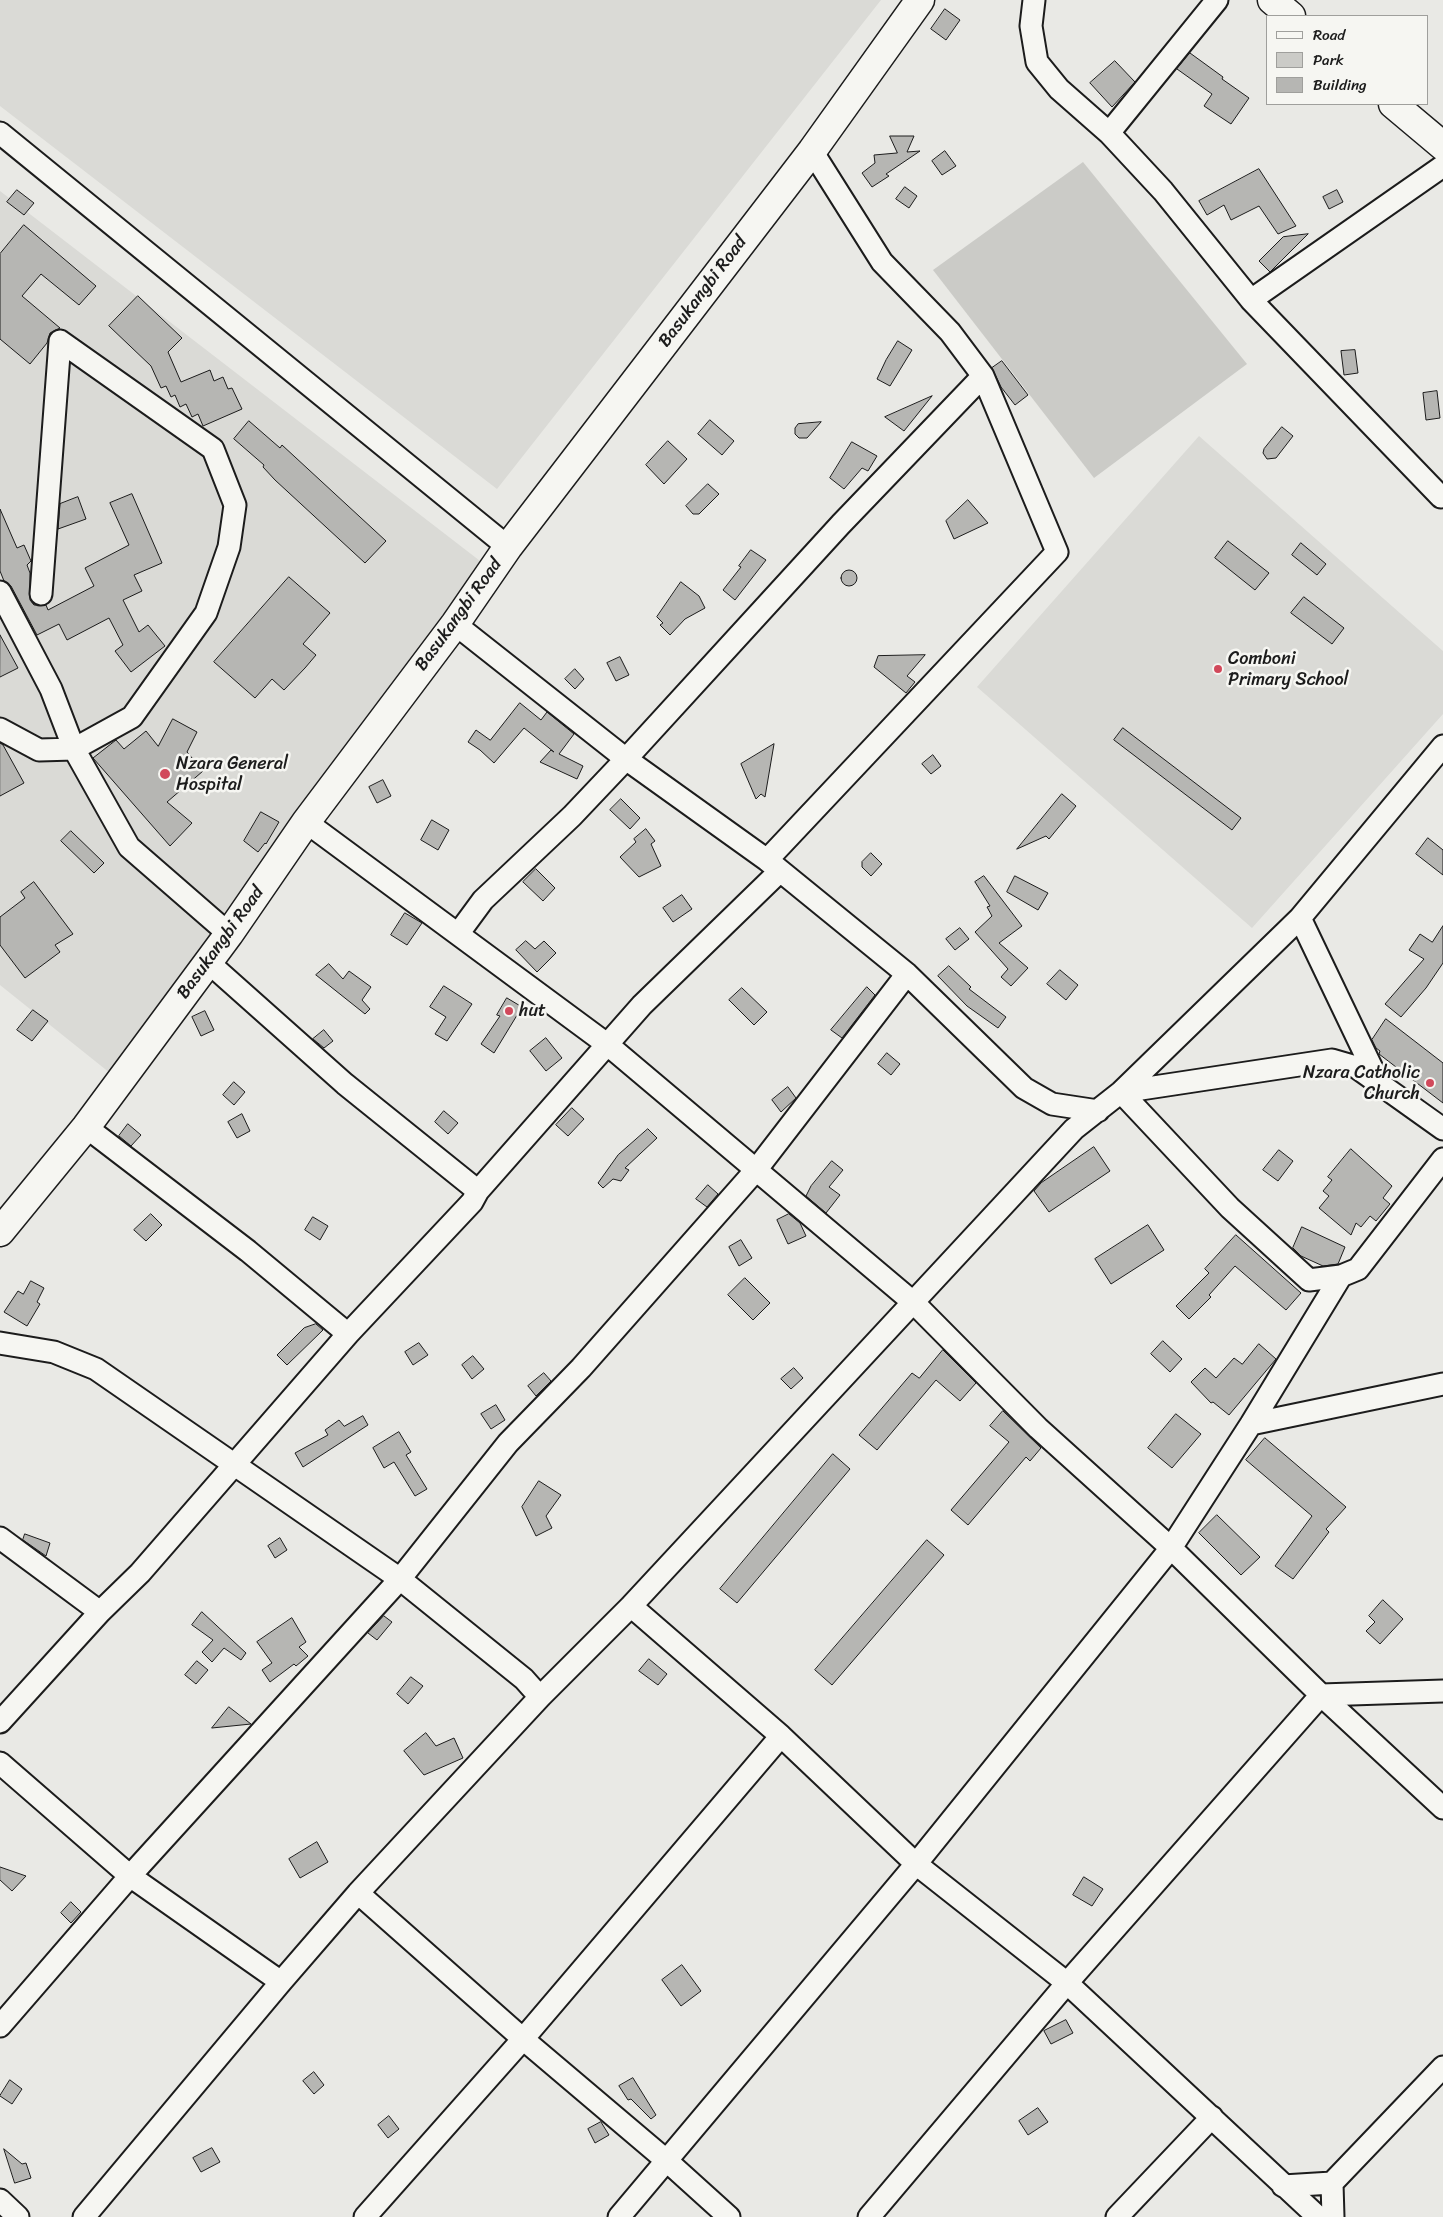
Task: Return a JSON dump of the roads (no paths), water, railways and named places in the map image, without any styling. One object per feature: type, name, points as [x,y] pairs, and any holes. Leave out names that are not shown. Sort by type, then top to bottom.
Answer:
[{"type":"street","name":"Basukangbi Road","points":[[0,1232],[86,1127],[229,934],[306,822],[454,624],[508,547],[812,151],[920,0]]},
{"type":"street","points":[[1034,0],[1031,26],[1037,62],[1059,89],[1109,133],[1163,191],[1251,300],[1441,497],[1443,495]]},
{"type":"street","points":[[1109,133],[1217,0]]},
{"type":"street","points":[[1272,0],[1290,15]]},
{"type":"street","points":[[1394,105],[1443,146]]},
{"type":"street","points":[[0,133],[508,547]]},
{"type":"street","points":[[0,1722],[100,1612],[140,1573],[348,1334],[472,1202],[478,1191],[642,1005],[774,866],[1057,552],[983,376],[950,332],[882,262],[812,151]]},
{"type":"street","points":[[1251,300],[1443,166]]},
{"type":"street","points":[[0,729],[39,750],[74,749],[132,717],[206,613],[229,547],[235,505],[213,449],[60,341],[41,594]]},
{"type":"street","points":[[458,934],[483,900],[572,816],[626,760],[841,524],[983,376]]},
{"type":"street","points":[[0,592],[51,688],[74,749],[129,847],[229,934]]},
{"type":"street","points":[[454,624],[626,760],[774,866],[907,974],[1024,1088],[1052,1104],[1098,1111]]},
{"type":"street","points":[[91,2215],[281,1982],[358,1893],[540,1697],[631,1606],[1074,1129],[1121,1092],[1300,918],[1443,746]]},
{"type":"street","points":[[306,822],[608,1045],[914,1303],[1038,1428],[1171,1548],[1321,1695],[1443,1808]]},
{"type":"street","points":[[1300,918],[1381,1085]]},
{"type":"street","points":[[208,962],[345,1084],[478,1191]]},
{"type":"street","points":[[0,2026],[130,1876],[400,1579],[508,1443],[581,1368],[756,1170],[907,974]]},
{"type":"street","points":[[1121,1092],[1332,1060],[1356,1067],[1443,1129]]},
{"type":"street","points":[[1121,1092],[1230,1208],[1309,1280],[1341,1276],[1358,1269],[1443,1159]]},
{"type":"street","points":[[86,1127],[248,1251],[348,1334]]},
{"type":"street","points":[[619,2217],[916,1864],[1171,1548],[1251,1424],[1341,1276]]},
{"type":"street","points":[[0,1343],[54,1352],[96,1369],[400,1579],[524,1679],[540,1697]]},
{"type":"street","points":[[1251,1424],[1443,1384]]},
{"type":"street","points":[[0,1538],[100,1612]]},
{"type":"street","points":[[631,1606],[781,1736],[916,1864],[1067,1983],[1318,2217]]},
{"type":"street","points":[[869,2217],[1067,1983],[1321,1695],[1443,1691]]},
{"type":"street","points":[[365,2217],[523,2038],[781,1736]]},
{"type":"street","points":[[0,1763],[130,1876],[281,1982]]},
{"type":"street","points":[[358,1893],[729,2217]]},
{"type":"street","points":[[1283,2186],[1332,2183],[1443,2067]]},
{"type":"street","points":[[1117,2217],[1212,2117]]},
{"type":"street","points":[[1332,2183],[1333,2217]]},
{"type":"street","points":[[0,2200],[18,2217]]},
{"type":"place","name":"Comboni Primary School","points":[[1218,669]]},
{"type":"place","name":"Nzara General Hospital","points":[[165,774]]},
{"type":"place","name":"hut","points":[[509,1011]]},
{"type":"place","name":"Nzara Catholic Church","points":[[1430,1083]]}]
